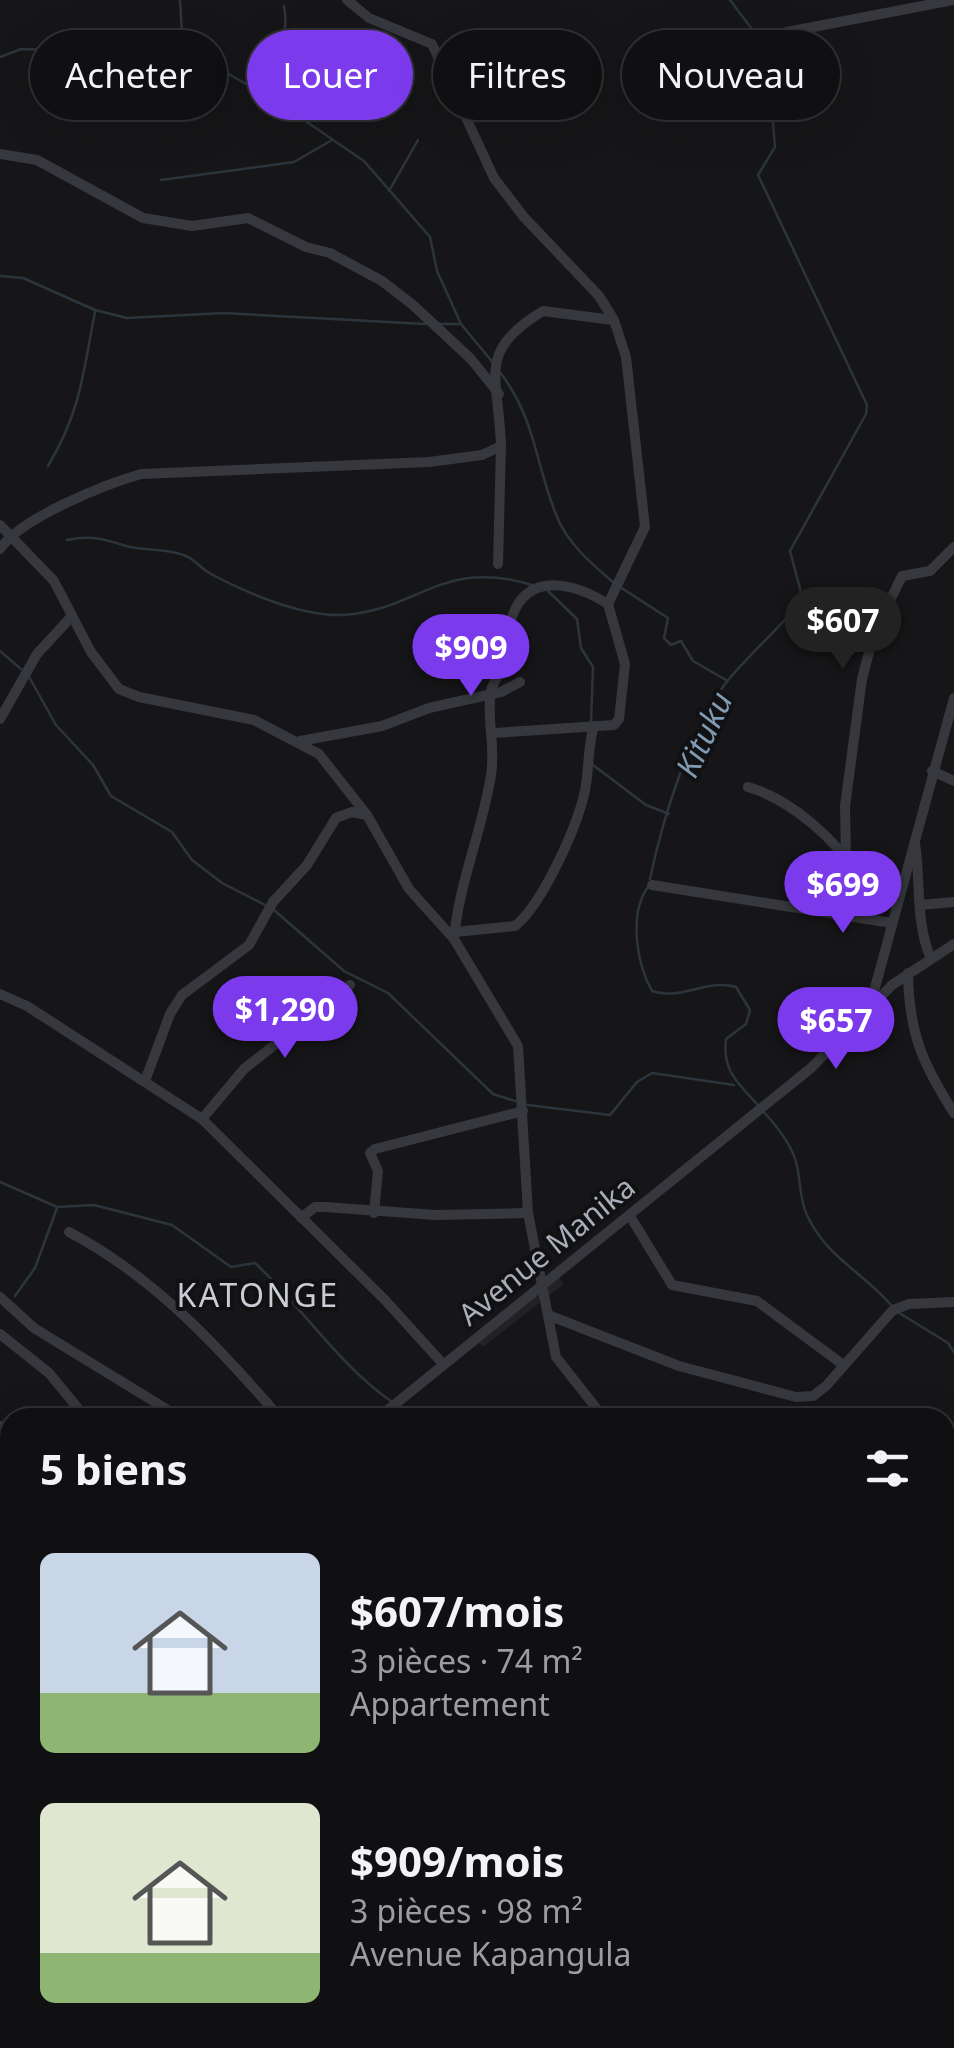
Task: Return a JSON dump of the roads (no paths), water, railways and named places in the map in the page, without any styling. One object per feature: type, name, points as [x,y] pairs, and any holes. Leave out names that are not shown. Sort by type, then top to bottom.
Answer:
[{"type":"street","points":[[347,0],[370,18],[432,44],[494,178],[523,216],[582,275],[614,320],[632,390],[646,527],[608,604],[625,664],[623,703],[614,726],[494,733]]},
{"type":"street","points":[[798,30],[953,0]]},
{"type":"street","points":[[0,154],[37,160],[143,218],[192,226],[223,225],[248,218],[330,253],[382,281],[413,305],[472,359],[499,394]]},
{"type":"street","points":[[498,564],[500,446],[495,360],[502,342],[543,311],[614,320]]},
{"type":"street","points":[[0,549],[10,534],[85,494],[141,474],[429,462],[482,454],[500,446]]},
{"type":"street","points":[[0,525],[54,581],[112,682],[128,694],[240,716],[300,741],[331,766],[367,814],[409,889],[455,936],[515,1038],[528,1214],[556,1357],[596,1408]]},
{"type":"street","points":[[846,856],[846,806],[862,679],[874,633],[902,576],[930,571],[954,548]]},
{"type":"street","points":[[455,936],[457,898],[478,845],[494,733],[491,694],[505,660],[512,614],[535,590],[557,582],[577,586],[608,604]]},
{"type":"street","points":[[0,718],[38,654],[72,616]]},
{"type":"street","points":[[300,741],[382,726],[520,682]]},
{"type":"street","points":[[870,1006],[954,698]]},
{"type":"street","points":[[455,936],[515,926],[543,893],[585,791],[585,762],[593,729]]},
{"type":"street","points":[[932,771],[954,781]]},
{"type":"street","points":[[748,787],[783,804],[846,856],[860,879],[902,885]]},
{"type":"street","points":[[145,1081],[170,1014],[182,996],[250,944],[267,910],[306,865],[336,818],[352,812],[367,814]]},
{"type":"street","points":[[914,836],[919,926],[931,958],[954,952]]},
{"type":"street","points":[[652,886],[892,923]]},
{"type":"street","points":[[920,904],[954,902]]},
{"type":"street","name":"Avenue Manika","points":[[390,1408],[836,1046],[870,1006],[908,972],[954,944]]},
{"type":"street","points":[[908,972],[909,1019],[914,1035],[925,1067],[954,1113]]},
{"type":"street","points":[[202,1119],[244,1069],[350,985]]},
{"type":"street","points":[[0,994],[28,1006],[202,1119],[444,1364]]},
{"type":"street","points":[[374,1213],[378,1171],[370,1153],[374,1148],[523,1111]]},
{"type":"street","points":[[301,1218],[316,1207],[374,1213],[528,1214]]},
{"type":"street","points":[[630,1216],[672,1285],[757,1301],[842,1364]]},
{"type":"street","points":[[69,1232],[134,1270],[197,1328],[271,1408]]},
{"type":"street","points":[[0,1297],[34,1328],[165,1408]]},
{"type":"street","points":[[548,1315],[679,1366],[767,1393],[813,1396],[893,1310],[909,1304],[954,1302]]},
{"type":"street","points":[[0,1334],[49,1373],[78,1408]]},
{"type":"waterway","points":[[180,0],[182,30]]},
{"type":"waterway","name":"Kituku","points":[[650,879],[670,802],[690,747],[715,698],[803,600],[790,551],[866,414],[867,405],[758,175],[775,147],[767,49],[730,0]]},
{"type":"waterway","points":[[284,6],[285,30]]},
{"type":"waterway","points":[[0,57],[21,49],[53,50],[102,41],[140,44],[227,73],[279,103],[364,161],[430,237],[437,271],[461,324],[494,364]]},
{"type":"waterway","points":[[161,180],[294,162],[332,140]]},
{"type":"waterway","points":[[389,191],[418,140]]},
{"type":"waterway","points":[[0,276],[23,278],[95,310],[127,318],[224,313],[425,324]]},
{"type":"waterway","points":[[48,466],[74,409],[95,312]]},
{"type":"waterway","points":[[438,324],[460,324]]},
{"type":"waterway","points":[[499,371],[521,406],[562,527],[581,553],[614,583]]},
{"type":"waterway","points":[[67,540],[97,538],[133,548],[179,553],[257,596],[325,614],[367,612],[452,581],[474,577],[532,585]]},
{"type":"waterway","points":[[620,587],[668,618],[664,638],[671,645],[681,641],[693,661],[726,680]]},
{"type":"waterway","points":[[548,591],[577,619],[581,648],[593,667],[591,722]]},
{"type":"waterway","points":[[0,651],[21,669]]},
{"type":"waterway","points":[[28,675],[56,725],[93,765],[111,796],[172,832],[192,860],[222,883],[267,906]]},
{"type":"waterway","points":[[593,765],[646,805],[669,814]]},
{"type":"waterway","name":"Kituku","points":[[648,887],[638,910],[637,924],[646,980],[652,991],[663,993],[715,985],[736,987],[750,1010],[746,1024],[726,1039],[726,1060],[733,1076],[757,1104]]},
{"type":"waterway","points":[[274,910],[344,971],[388,993],[493,1094],[515,1101]]},
{"type":"waterway","points":[[528,1105],[610,1115],[637,1082],[652,1073],[734,1085]]},
{"type":"waterway","name":"Kituku","points":[[762,1110],[794,1155],[804,1209],[815,1229],[834,1253],[891,1305]]},
{"type":"waterway","points":[[0,1182],[57,1207],[94,1205],[172,1225],[231,1267],[255,1263],[355,1371],[392,1402]]},
{"type":"waterway","points":[[15,1296],[35,1268],[57,1208]]},
{"type":"waterway","name":"Kituku","points":[[896,1311],[948,1343],[954,1352]]},
{"type":"district","name":"KATONGE","points":[[258,1294]]}]
